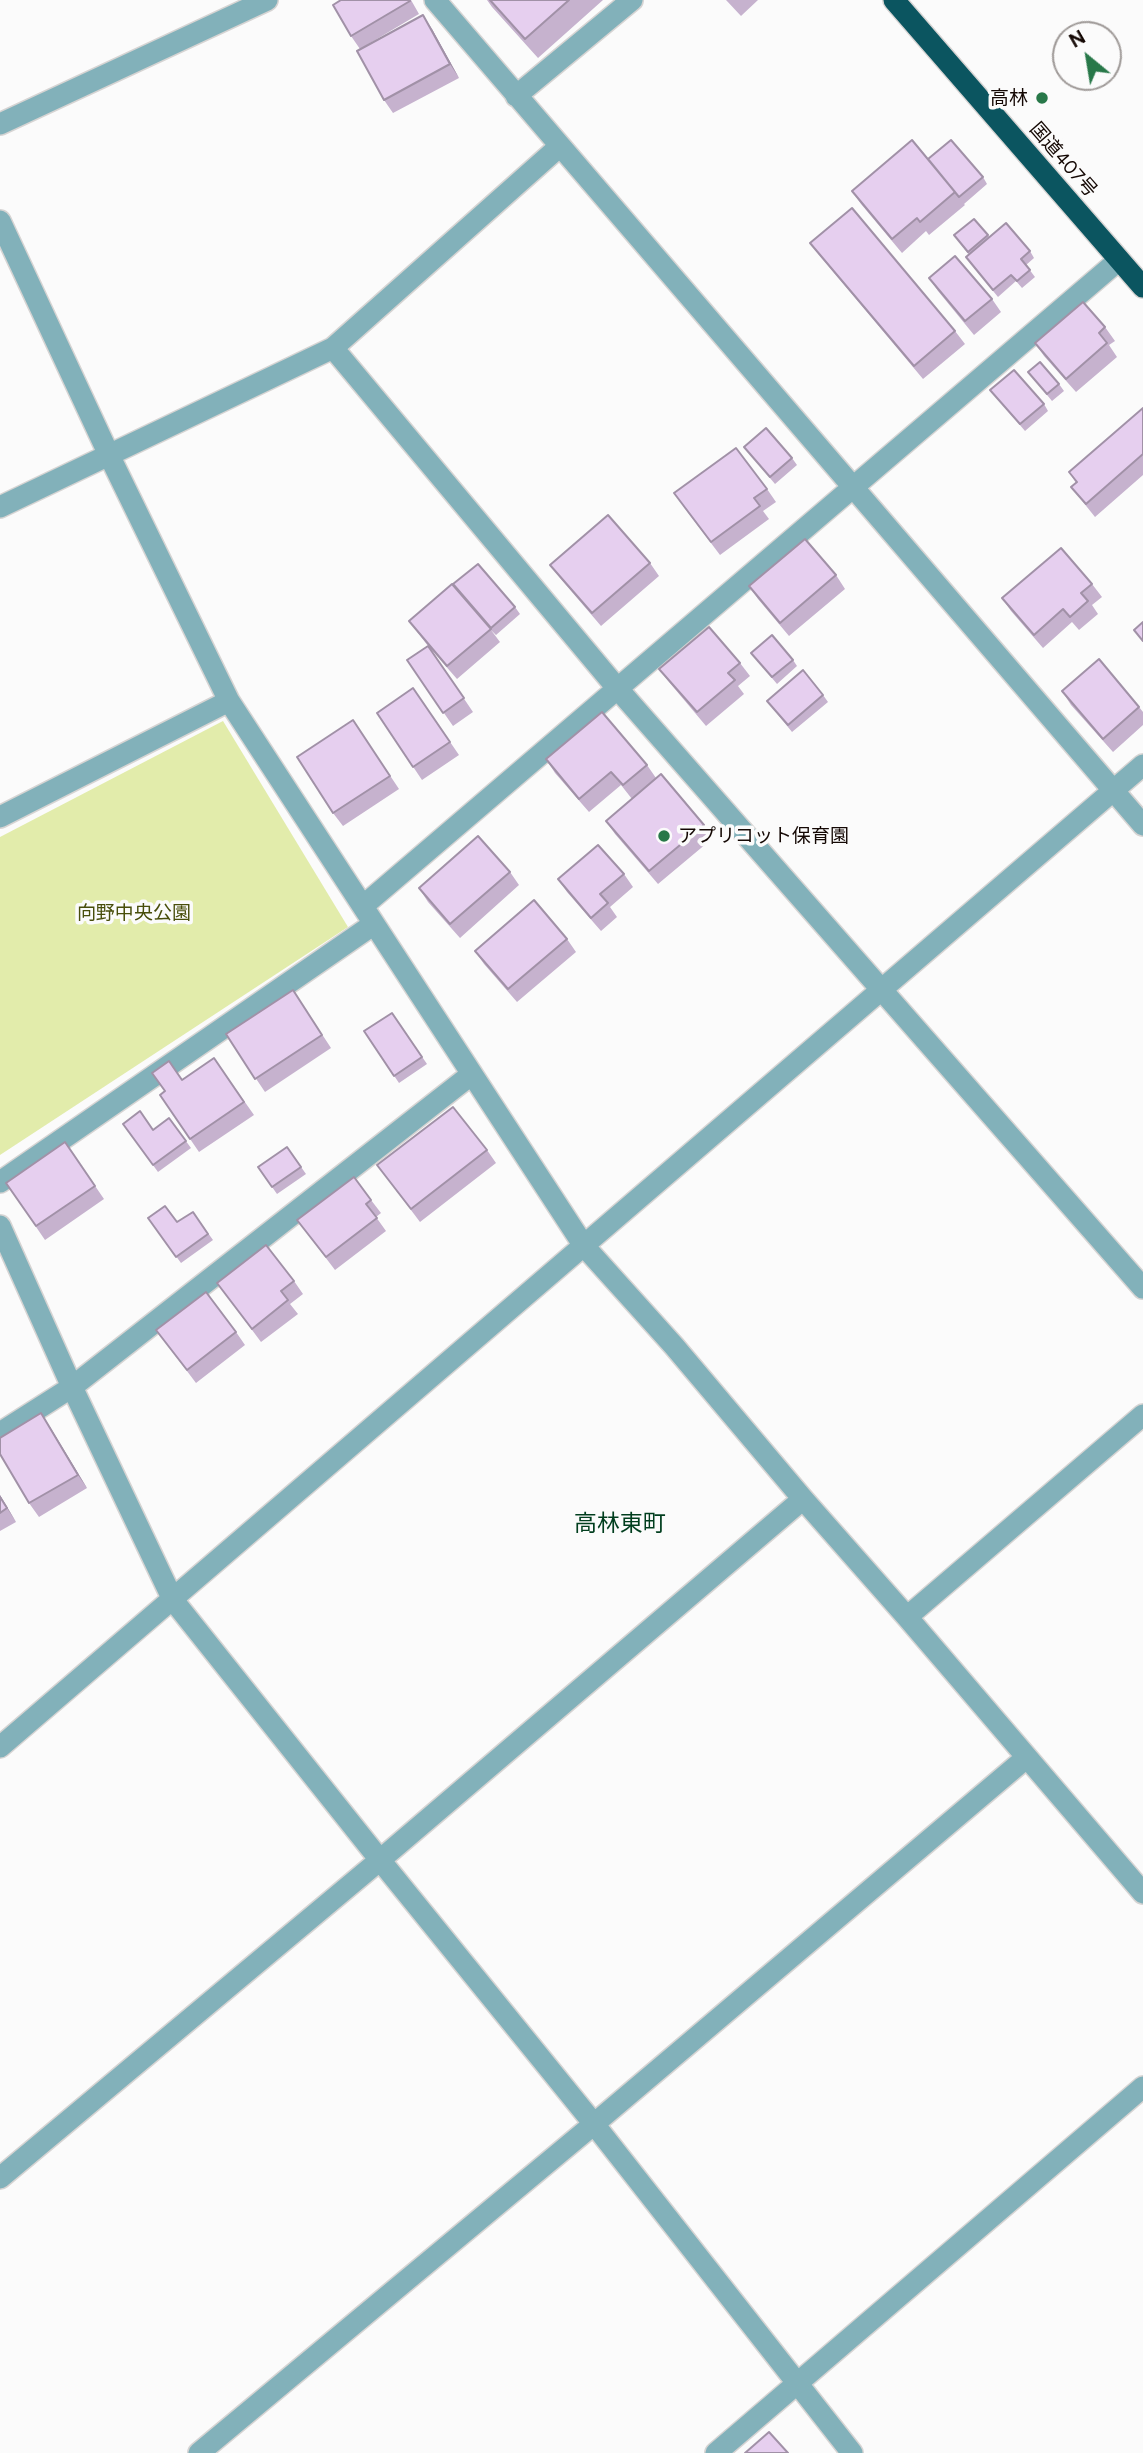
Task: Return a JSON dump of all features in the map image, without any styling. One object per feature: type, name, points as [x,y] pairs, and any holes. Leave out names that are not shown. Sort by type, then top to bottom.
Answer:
[{"type":"highway","name":"国道407号","points":[[894,0],[1143,287]]},
{"type":"street","points":[[0,124],[267,0]]},
{"type":"street","points":[[435,0],[1143,825]]},
{"type":"street","points":[[516,96],[632,0]]},
{"type":"street","points":[[0,507],[333,348],[559,146]]},
{"type":"street","points":[[0,221],[109,455],[229,701],[584,1246],[674,1346],[1143,1893]]},
{"type":"street","points":[[0,1182],[369,915],[617,688],[1119,260]]},
{"type":"street","points":[[333,348],[617,688],[1143,1288]]},
{"type":"street","points":[[0,817],[229,701]]},
{"type":"street","points":[[0,1747],[1143,765]]},
{"type":"street","points":[[0,1433],[72,1387],[472,1074]]},
{"type":"street","points":[[0,1226],[72,1387],[173,1600],[706,2264],[852,2453]]},
{"type":"street","points":[[907,1617],[1143,1415]]},
{"type":"street","points":[[0,2178],[380,1860],[803,1499]]},
{"type":"street","points":[[199,2453],[594,2124],[1026,1758]]},
{"type":"street","points":[[716,2453],[1143,2087]]},
{"type":"green space","name":"向野中央公園","points":[[223,721],[348,927],[0,1155],[0,837]]},
{"type":"building","points":[[341,0],[410,1],[351,36],[333,5]]},
{"type":"building","points":[[490,0],[569,0],[525,39]]},
{"type":"building","points":[[423,15],[450,64],[384,100],[357,51]]},
{"type":"building","points":[[912,140],[955,192],[920,222],[917,218],[892,239],[852,191]]},
{"type":"building","points":[[951,140],[983,177],[959,197],[928,159]]},
{"type":"building","points":[[852,208],[955,331],[914,366],[810,243]]},
{"type":"building","points":[[974,219],[988,235],[968,252],[954,235]]},
{"type":"building","points":[[1006,223],[1030,251],[1021,259],[1030,270],[1017,281],[1011,275],[993,290],[966,257]]},
{"type":"building","points":[[955,256],[992,299],[965,321],[929,278]]},
{"type":"building","points":[[1083,302],[1105,327],[1099,333],[1107,343],[1066,379],[1035,343]]},
{"type":"building","points":[[1040,362],[1059,384],[1047,394],[1028,372]]},
{"type":"building","points":[[1014,370],[1044,404],[1020,424],[990,390]]},
{"type":"building","points":[[1143,408],[1143,454],[1086,504],[1071,487],[1077,482],[1069,472]]},
{"type":"building","points":[[766,428],[792,458],[770,477],[744,447]]},
{"type":"building","points":[[736,448],[767,489],[754,498],[760,506],[711,542],[674,493]]},
{"type":"building","points":[[608,515],[650,563],[592,613],[550,565]]},
{"type":"building","points":[[805,539],[836,575],[780,623],[749,586]]},
{"type":"building","points":[[1061,548],[1092,584],[1081,593],[1088,601],[1070,617],[1063,609],[1034,635],[1002,598]]},
{"type":"building","points":[[478,564],[515,607],[491,628],[453,584]]},
{"type":"building","points":[[452,584],[491,629],[447,666],[409,621]]},
{"type":"building","points":[[1143,622],[1143,641],[1134,630]]},
{"type":"building","points":[[709,627],[740,663],[728,673],[735,680],[697,712],[659,669]]},
{"type":"building","points":[[772,635],[793,660],[772,677],[751,653]]},
{"type":"building","points":[[428,646],[464,698],[443,713],[407,660]]},
{"type":"building","points":[[1099,659],[1139,707],[1103,739],[1062,691]]},
{"type":"building","points":[[803,670],[823,695],[788,725],[767,701]]},
{"type":"building","points":[[413,688],[450,742],[413,767],[377,713]]},
{"type":"building","points":[[602,712],[647,765],[623,785],[611,772],[579,799],[546,759]]},
{"type":"building","points":[[353,720],[390,776],[333,813],[297,757]]},
{"type":"building","name":"アプリコット保育園","points":[[661,774],[704,825],[649,871],[606,821]]},
{"type":"building","points":[[478,836],[510,872],[450,924],[419,888]]},
{"type":"building","points":[[598,845],[624,874],[600,894],[608,903],[591,918],[558,879]]},
{"type":"building","points":[[534,900],[567,939],[508,989],[475,951]]},
{"type":"building","points":[[293,990],[322,1035],[255,1079],[226,1034]]},
{"type":"building","points":[[392,1013],[422,1057],[394,1076],[364,1031]]},
{"type":"building","points":[[214,1058],[244,1102],[190,1139],[160,1095],[165,1091],[152,1073],[169,1061],[182,1080]]},
{"type":"building","points":[[453,1107],[487,1150],[411,1209],[377,1165]]},
{"type":"building","points":[[140,1111],[153,1130],[169,1118],[186,1141],[153,1165],[123,1124]]},
{"type":"building","points":[[65,1142],[95,1186],[36,1226],[6,1183]]},
{"type":"building","points":[[287,1147],[301,1167],[272,1187],[258,1167]]},
{"type":"building","points":[[354,1177],[371,1200],[366,1204],[377,1218],[326,1257],[297,1220]]},
{"type":"building","points":[[165,1206],[177,1222],[193,1212],[208,1234],[176,1257],[148,1218]]},
{"type":"building","points":[[266,1245],[294,1281],[281,1291],[288,1300],[252,1329],[217,1283]]},
{"type":"building","points":[[206,1292],[236,1332],[187,1370],[156,1330]]},
{"type":"building","points":[[41,1413],[78,1475],[29,1503],[0,1454],[0,1438]]},
{"type":"building","points":[[0,1497],[7,1508],[0,1513]]},
{"type":"building","points":[[769,2432],[788,2453],[745,2453]]},
{"type":"place","name":"高林","points":[[1042,98]]},
{"type":"place","name":"アプリコット保育園","points":[[664,836]]},
{"type":"district","name":"高林東町","points":[[620,1524]]}]
